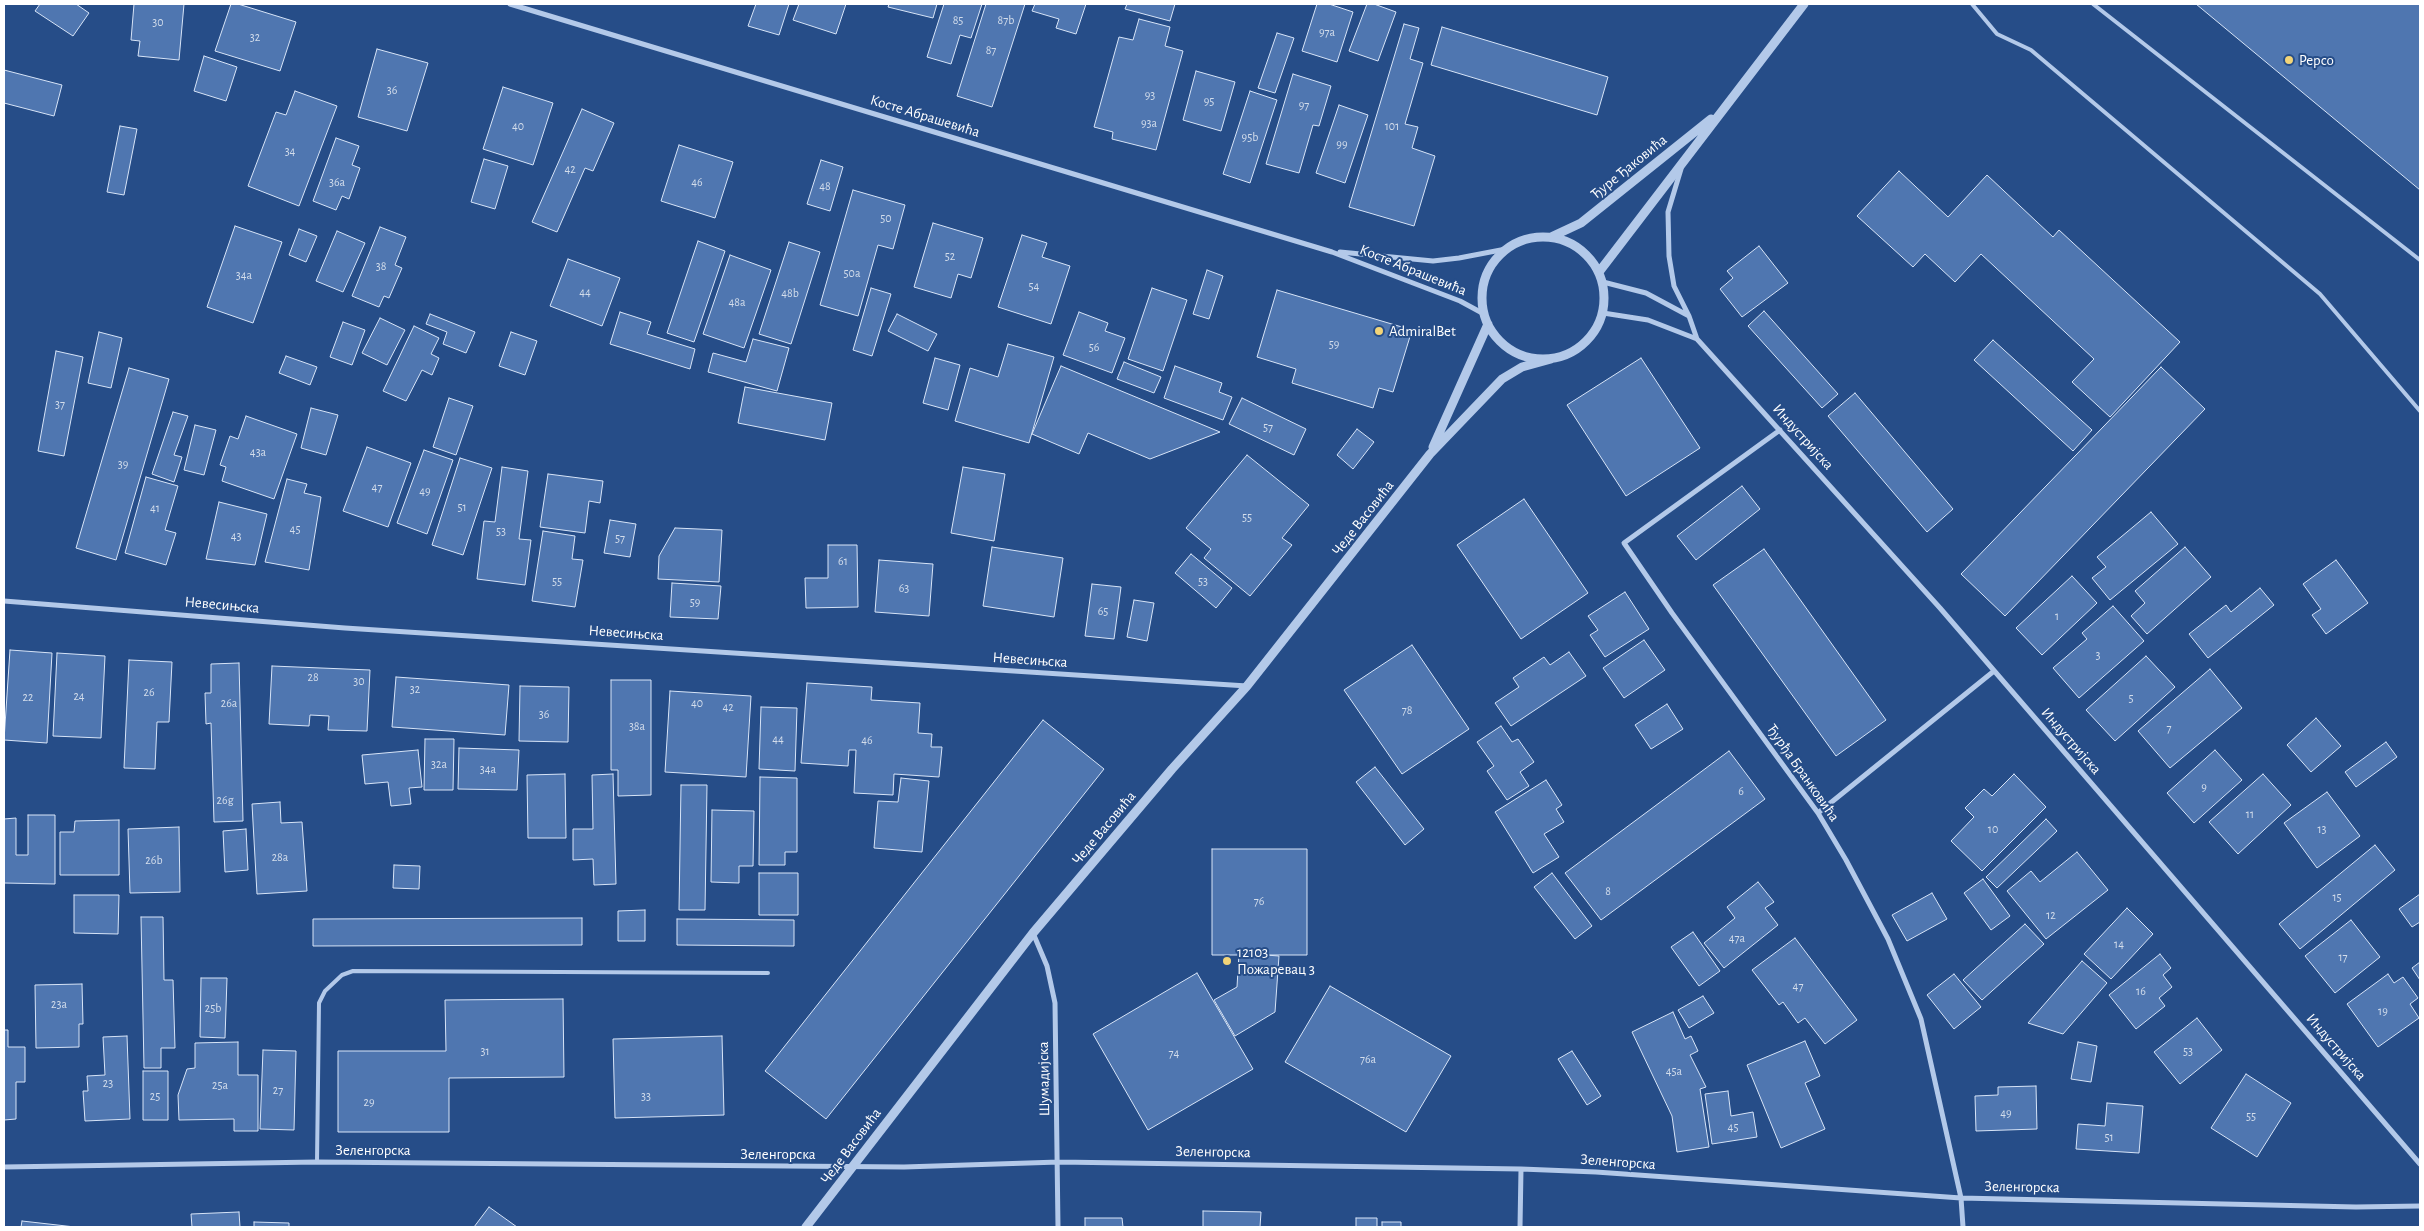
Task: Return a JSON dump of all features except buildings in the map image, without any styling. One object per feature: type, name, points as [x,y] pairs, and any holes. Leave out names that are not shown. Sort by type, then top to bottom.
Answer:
[{"type":"street","name":"Косте Абрашевића","points":[[510,4],[1332,252],[1460,301],[1484,314]]},
{"type":"street","name":"Ђуре Ђаковића","points":[[1599,272],[1631,228],[1681,166],[1719,112],[1804,4]]},
{"type":"street","name":"Ђуре Ђаковића","points":[[1551,237],[1581,223],[1719,112]]},
{"type":"street","name":"Индустријска","points":[[1681,166],[1668,212],[1670,256],[1674,286],[1689,316],[1697,339],[1994,671],[2420,1164]]},
{"type":"street","points":[[1536,237],[1551,237],[1580,248],[1591,259],[1599,272],[1602,282],[1604,292],[1603,313],[1596,330],[1584,344],[1569,354],[1551,359],[1532,358],[1514,351],[1499,340],[1488,324],[1484,314],[1482,296],[1485,278],[1494,262],[1506,249],[1520,241],[1536,237]]},
{"type":"street","name":"Косте Абрашевића","points":[[1332,252],[1433,261],[1506,249]]},
{"type":"street","points":[[1602,282],[1646,293],[1689,316]]},
{"type":"street","name":"Индустријска","points":[[1603,313],[1648,320],[1697,339]]},
{"type":"street","name":"Чеде Васовића","points":[[1430,454],[1488,324]]},
{"type":"street","name":"Чеде Васовића","points":[[806,1227],[1033,933],[1172,768],[1247,686],[1430,454],[1502,379],[1522,368],[1551,359]]},
{"type":"street","name":"Ђурђа Бранковића","points":[[1780,430],[1624,543],[1672,614],[1818,812],[1888,938],[1921,1019],[1961,1198],[1963,1227]]},
{"type":"street","name":"Невесињска","points":[[4,600],[365,629],[1247,686]]},
{"type":"street","points":[[1818,812],[1994,671]]},
{"type":"street","name":"Шумадијска","points":[[1033,933],[1047,966],[1055,1003],[1059,1162],[1058,1227]]},
{"type":"street","name":"Зеленгорска","points":[[4,1167],[317,1162],[854,1166],[1059,1162],[1521,1169],[1606,1173],[1961,1198],[2356,1207],[2420,1206]]},
{"type":"street","points":[[1520,1227],[1521,1169]]},
{"type":"lane","points":[[1972,4],[1997,34],[2031,50],[2320,294],[2420,411]]},
{"type":"lane","points":[[2093,4],[2420,260]]},
{"type":"lane","points":[[317,1162],[319,1004],[325,991],[342,975],[352,971],[768,973]]},
{"type":"place","name":"Pepco","points":[[2289,60]]},
{"type":"place","name":"AdmiralBet","points":[[1379,331]]},
{"type":"place","name":"12103 Пожаревац 3","points":[[1227,961]]}]
